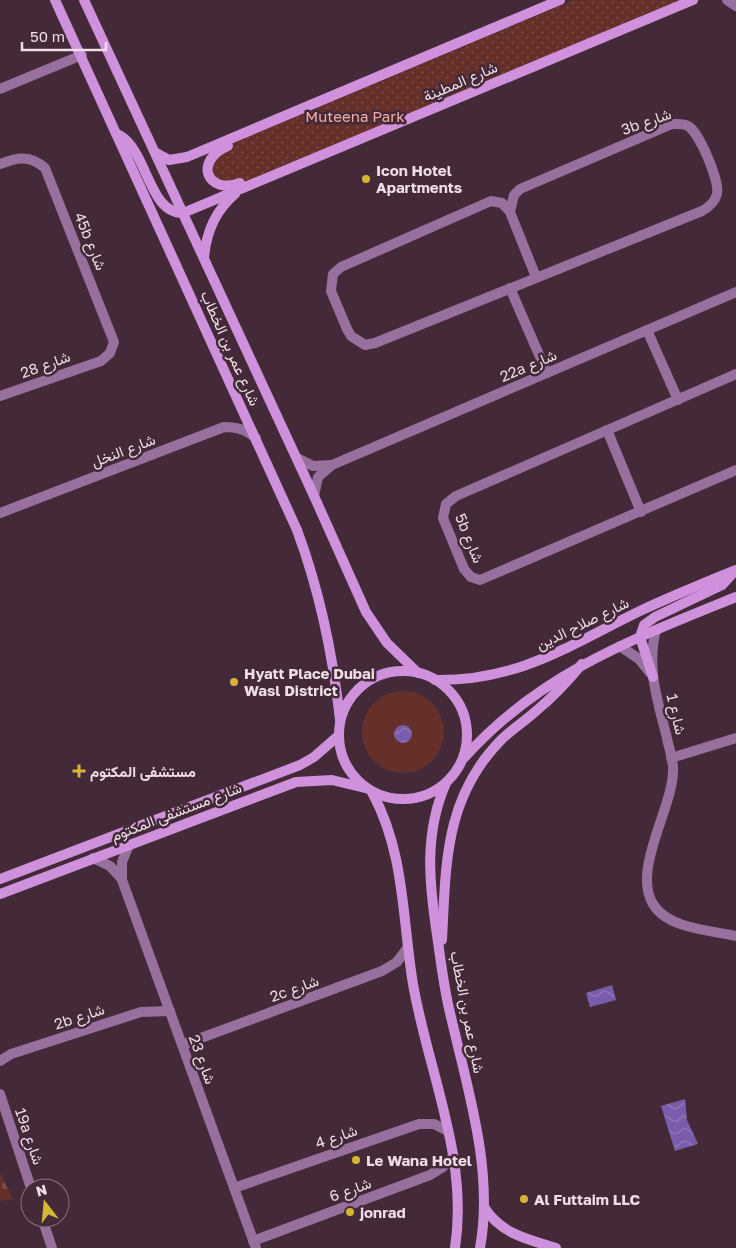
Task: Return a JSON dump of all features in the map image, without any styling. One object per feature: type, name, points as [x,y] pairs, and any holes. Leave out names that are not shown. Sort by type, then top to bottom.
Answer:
[{"type":"main road","name":"شارع عمر بن الخطاب","points":[[55,0],[82,55],[297,530],[316,587],[330,646],[340,720]]},
{"type":"main road","name":"شارع عمر بن الخطاب","points":[[84,0],[297,458],[366,612],[387,644],[418,673]]},
{"type":"main road","points":[[156,153],[162,158],[177,160],[560,0]]},
{"type":"main road","name":"شارع المطينة","points":[[183,212],[693,0]]},
{"type":"main road","points":[[298,164],[227,186],[213,181],[208,174],[208,164],[211,156],[219,150],[304,114],[323,100]]},
{"type":"main road","points":[[118,135],[133,147],[164,206],[176,213],[183,212]]},
{"type":"main road","points":[[204,259],[208,236],[219,212],[228,200],[251,184]]},
{"type":"main road","points":[[653,677],[640,637],[644,625],[648,620],[722,585],[736,570]]},
{"type":"main road","name":"شارع صلاح الدين","points":[[435,680],[472,679],[514,671],[549,656],[642,610],[736,570]]},
{"type":"main road","points":[[369,791],[387,798],[403,800],[418,798],[433,792],[446,783],[463,759],[512,710],[558,678],[620,646],[736,597]]},
{"type":"main road","points":[[441,961],[447,851],[462,798],[481,765],[501,740],[552,696],[582,664]]},
{"type":"main road","points":[[455,1248],[458,1212],[453,1156],[422,1022],[408,947],[398,859],[385,818],[369,791],[344,761],[338,736],[340,720],[348,702],[361,686],[378,676],[398,671],[418,673],[435,680],[448,689],[458,701],[464,715],[467,730],[463,759]]},
{"type":"main road","name":"شارع مستشفى المكتوم","points":[[0,879],[300,765],[320,752],[338,736]]},
{"type":"main road","name":"شارع مستشفى المكتوم","points":[[0,894],[296,782],[332,780],[369,791]]},
{"type":"main road","name":"شارع عمر بن الخطاب","points":[[446,783],[434,817],[429,858],[432,900],[450,1016],[475,1124],[480,1157],[484,1206],[480,1248]]},
{"type":"main road","points":[[484,1206],[498,1225],[508,1232],[556,1248]]},
{"type":"street","points":[[727,0],[736,6]]},
{"type":"street","points":[[0,89],[82,55]]},
{"type":"street","name":"3b شارع","points":[[680,123],[694,131],[717,181],[717,196],[714,202],[702,211],[536,277],[388,339],[365,345],[351,336],[334,300],[330,283],[333,274],[341,267],[485,203],[497,201],[510,212],[514,196],[520,189],[672,124],[680,123]]},
{"type":"street","name":"45b شارع","points":[[4,163],[17,158],[32,159],[45,168],[50,176],[114,342],[110,353],[100,361]]},
{"type":"street","points":[[510,212],[536,277]]},
{"type":"street","points":[[510,288],[546,373]]},
{"type":"street","name":"22a شارع","points":[[314,496],[318,477],[332,465],[736,292]]},
{"type":"street","points":[[647,330],[678,400]]},
{"type":"street","name":"شارع 28","points":[[0,396],[100,361]]},
{"type":"street","name":"5b شارع","points":[[736,374],[450,499],[443,511],[445,524],[467,574],[480,580],[736,470]]},
{"type":"street","name":"شارع النخل","points":[[0,513],[224,428],[236,427],[256,438]]},
{"type":"street","points":[[608,430],[641,512]]},
{"type":"street","name":"22a شارع","points":[[297,458],[313,466],[332,465]]},
{"type":"street","name":"شارع 1","points":[[656,630],[651,654],[653,677],[673,774],[649,869],[648,893],[653,904],[661,914],[671,920],[736,936]]},
{"type":"street","name":"شارع 1","points":[[620,646],[639,659],[653,677]]},
{"type":"street","points":[[671,758],[736,738]]},
{"type":"street","name":"شارع 23","points":[[129,845],[122,862],[122,880],[255,1244]]},
{"type":"street","name":"شارع 23","points":[[93,858],[110,866],[122,880]]},
{"type":"street","name":"2c شارع","points":[[182,1045],[382,971],[397,962],[408,947]]},
{"type":"street","name":"2b شارع","points":[[0,1061],[11,1054],[141,1012],[170,1011]]},
{"type":"street","name":"19a شارع","points":[[0,1094],[28,1178]]},
{"type":"street","name":"شارع 4","points":[[234,1188],[418,1124],[434,1124],[448,1131]]},
{"type":"street","name":"شارع 6","points":[[255,1244],[430,1175],[443,1167],[453,1156]]},
{"type":"street","points":[[45,1228],[52,1248]]},
{"type":"green space","name":"Muteena Park","points":[[574,0],[689,0],[223,197],[205,155]]},
{"type":"green space","points":[[403,691],[419,694],[432,703],[441,716],[444,732],[441,748],[432,761],[419,770],[403,773],[387,770],[374,761],[365,748],[362,732],[365,716],[374,703],[387,694]]},
{"type":"green space","points":[[0,1173],[13,1199],[0,1201]]},
{"type":"water","points":[[403,725],[410,727],[412,734],[410,741],[403,743],[396,741],[394,734],[396,727]]},
{"type":"water","points":[[612,985],[616,1000],[590,1007],[586,993]]},
{"type":"water","points":[[685,1099],[687,1120],[698,1144],[675,1151],[661,1106]]},
{"type":"place","name":"Icon Hotel Apartments","points":[[366,179]]},
{"type":"place","name":"Hyatt Place Dubai Wasl District","points":[[234,682]]},
{"type":"place","name":"مستشفى المكتوم","points":[[79,771]]},
{"type":"place","name":"Le Wana Hotel","points":[[356,1160]]},
{"type":"place","name":"Al Futtaim LLC","points":[[524,1199]]},
{"type":"place","name":"jonrad","points":[[350,1212]]}]
